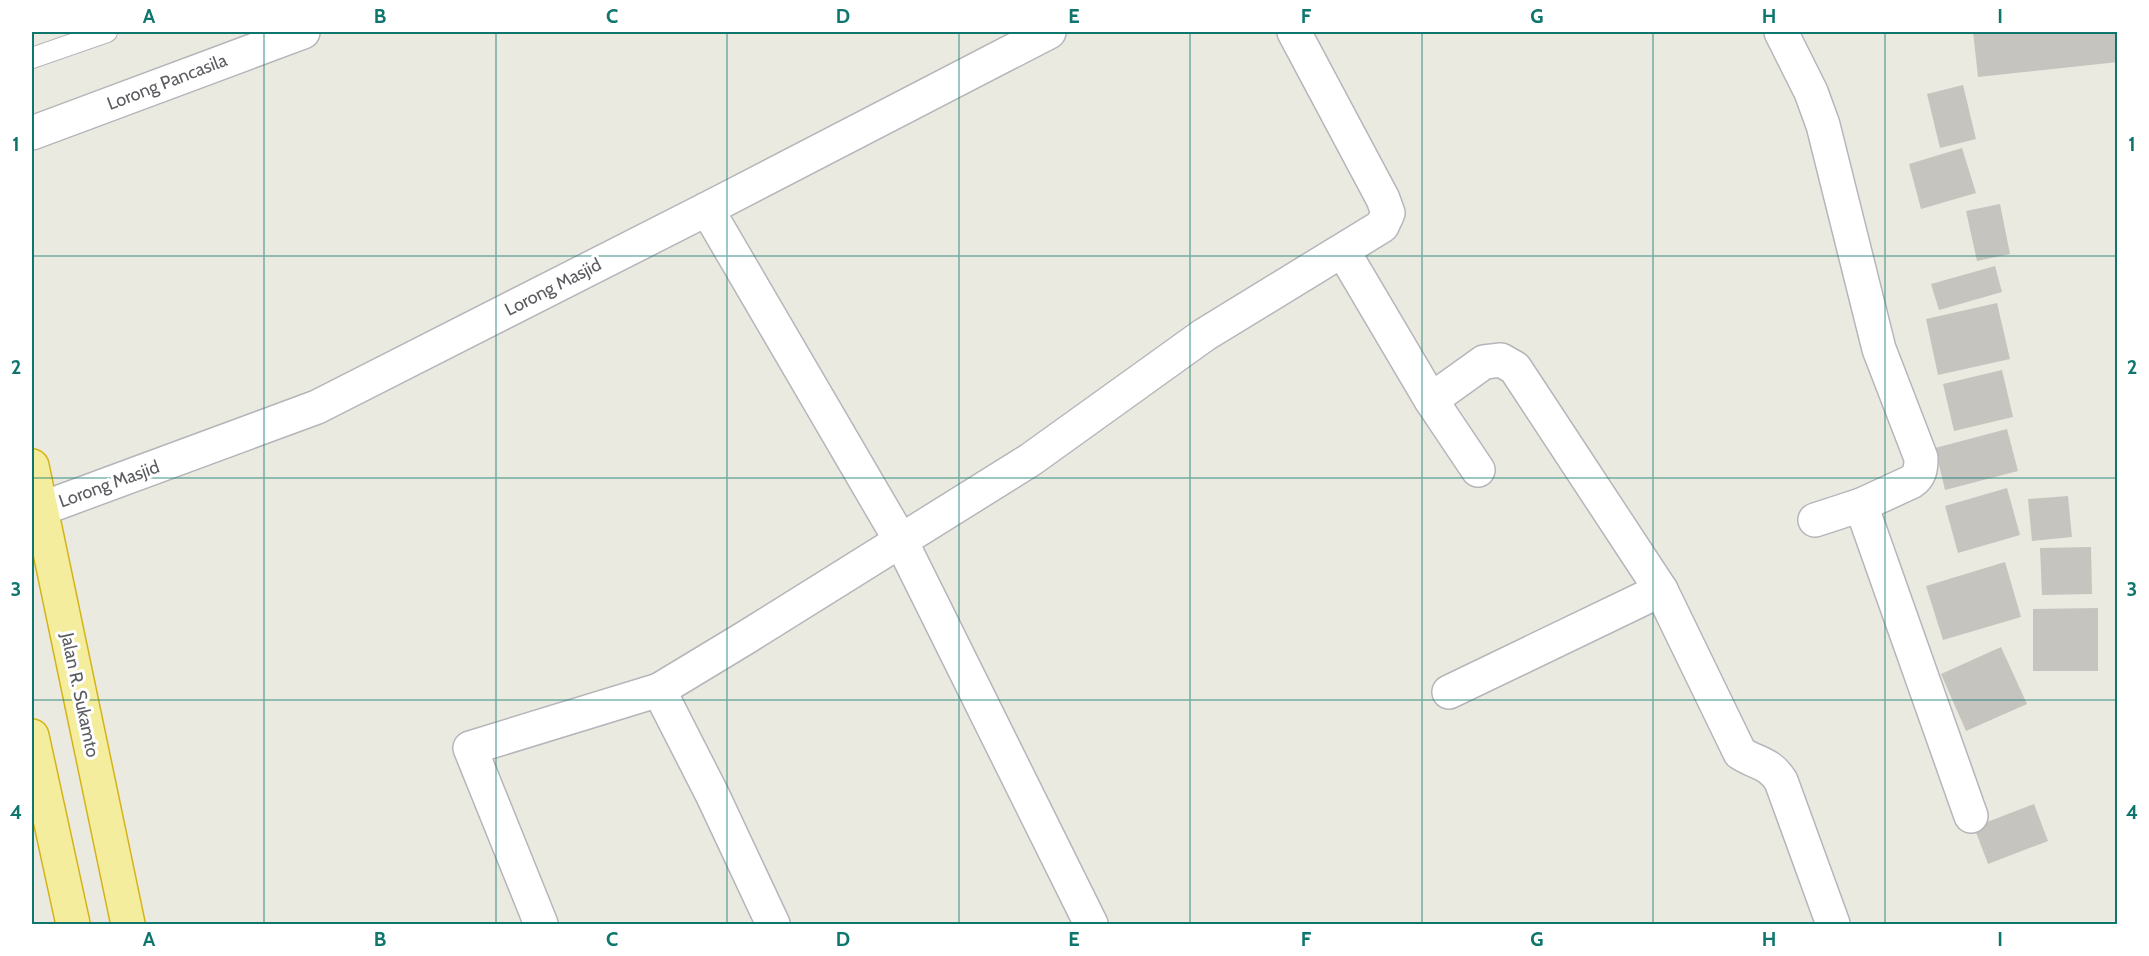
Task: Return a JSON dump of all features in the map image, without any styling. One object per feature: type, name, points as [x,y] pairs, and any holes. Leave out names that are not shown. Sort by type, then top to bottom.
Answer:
[{"type":"highway","name":"Jalan R. Sukamto","points":[[32,466],[128,924]]},
{"type":"highway","points":[[32,736],[73,924]]},
{"type":"street","name":"Lorong Pancasila","points":[[32,133],[303,32]]},
{"type":"street","name":"Lorong Masjid","points":[[41,509],[317,406],[707,209],[1049,32]]},
{"type":"street","points":[[541,924],[470,748],[659,690],[1030,460],[1204,335],[1382,226],[1388,213],[1383,199],[1294,32]]},
{"type":"street","points":[[1781,32],[1811,92],[1823,125],[1879,349],[1922,458],[1921,470],[1917,478],[1861,505],[1815,520]]},
{"type":"street","points":[[707,209],[901,541],[1091,924]]},
{"type":"street","points":[[1343,251],[1431,400],[1478,471]]},
{"type":"street","points":[[1431,400],[1484,362],[1501,360],[1515,368],[1661,590],[1740,753],[1766,764],[1773,769],[1781,781],[1833,924]]},
{"type":"street","points":[[1861,505],[1971,816]]},
{"type":"street","points":[[1449,692],[1661,590]]},
{"type":"street","points":[[659,690],[713,796],[773,924]]},
{"type":"lane","points":[[32,58],[108,32]]},
{"type":"building","points":[[1973,32],[2118,32],[2118,62],[1978,77]]},
{"type":"building","points":[[1963,85],[1976,139],[1940,148],[1927,94]]},
{"type":"building","points":[[1962,148],[1976,193],[1921,209],[1909,164]]},
{"type":"building","points":[[2000,204],[2010,254],[1977,261],[1966,211]]},
{"type":"building","points":[[1995,266],[2002,292],[1939,310],[1931,284]]},
{"type":"building","points":[[1997,303],[2010,359],[1938,375],[1926,319]]},
{"type":"building","points":[[2002,370],[2013,417],[1954,431],[1943,384]]},
{"type":"building","points":[[2007,429],[2018,471],[1945,490],[1935,448]]},
{"type":"building","points":[[2007,488],[2020,535],[1958,553],[1945,506]]},
{"type":"building","points":[[2068,496],[2072,537],[2032,541],[2028,499]]},
{"type":"building","points":[[2091,547],[2092,594],[2042,595],[2040,548]]},
{"type":"building","points":[[2005,562],[2021,617],[1943,640],[1926,586]]},
{"type":"building","points":[[2098,608],[2098,671],[2033,671],[2033,609]]},
{"type":"building","points":[[2001,647],[2027,704],[1966,731],[1941,674]]},
{"type":"building","points":[[2034,804],[2048,841],[1988,864],[1974,827]]}]
